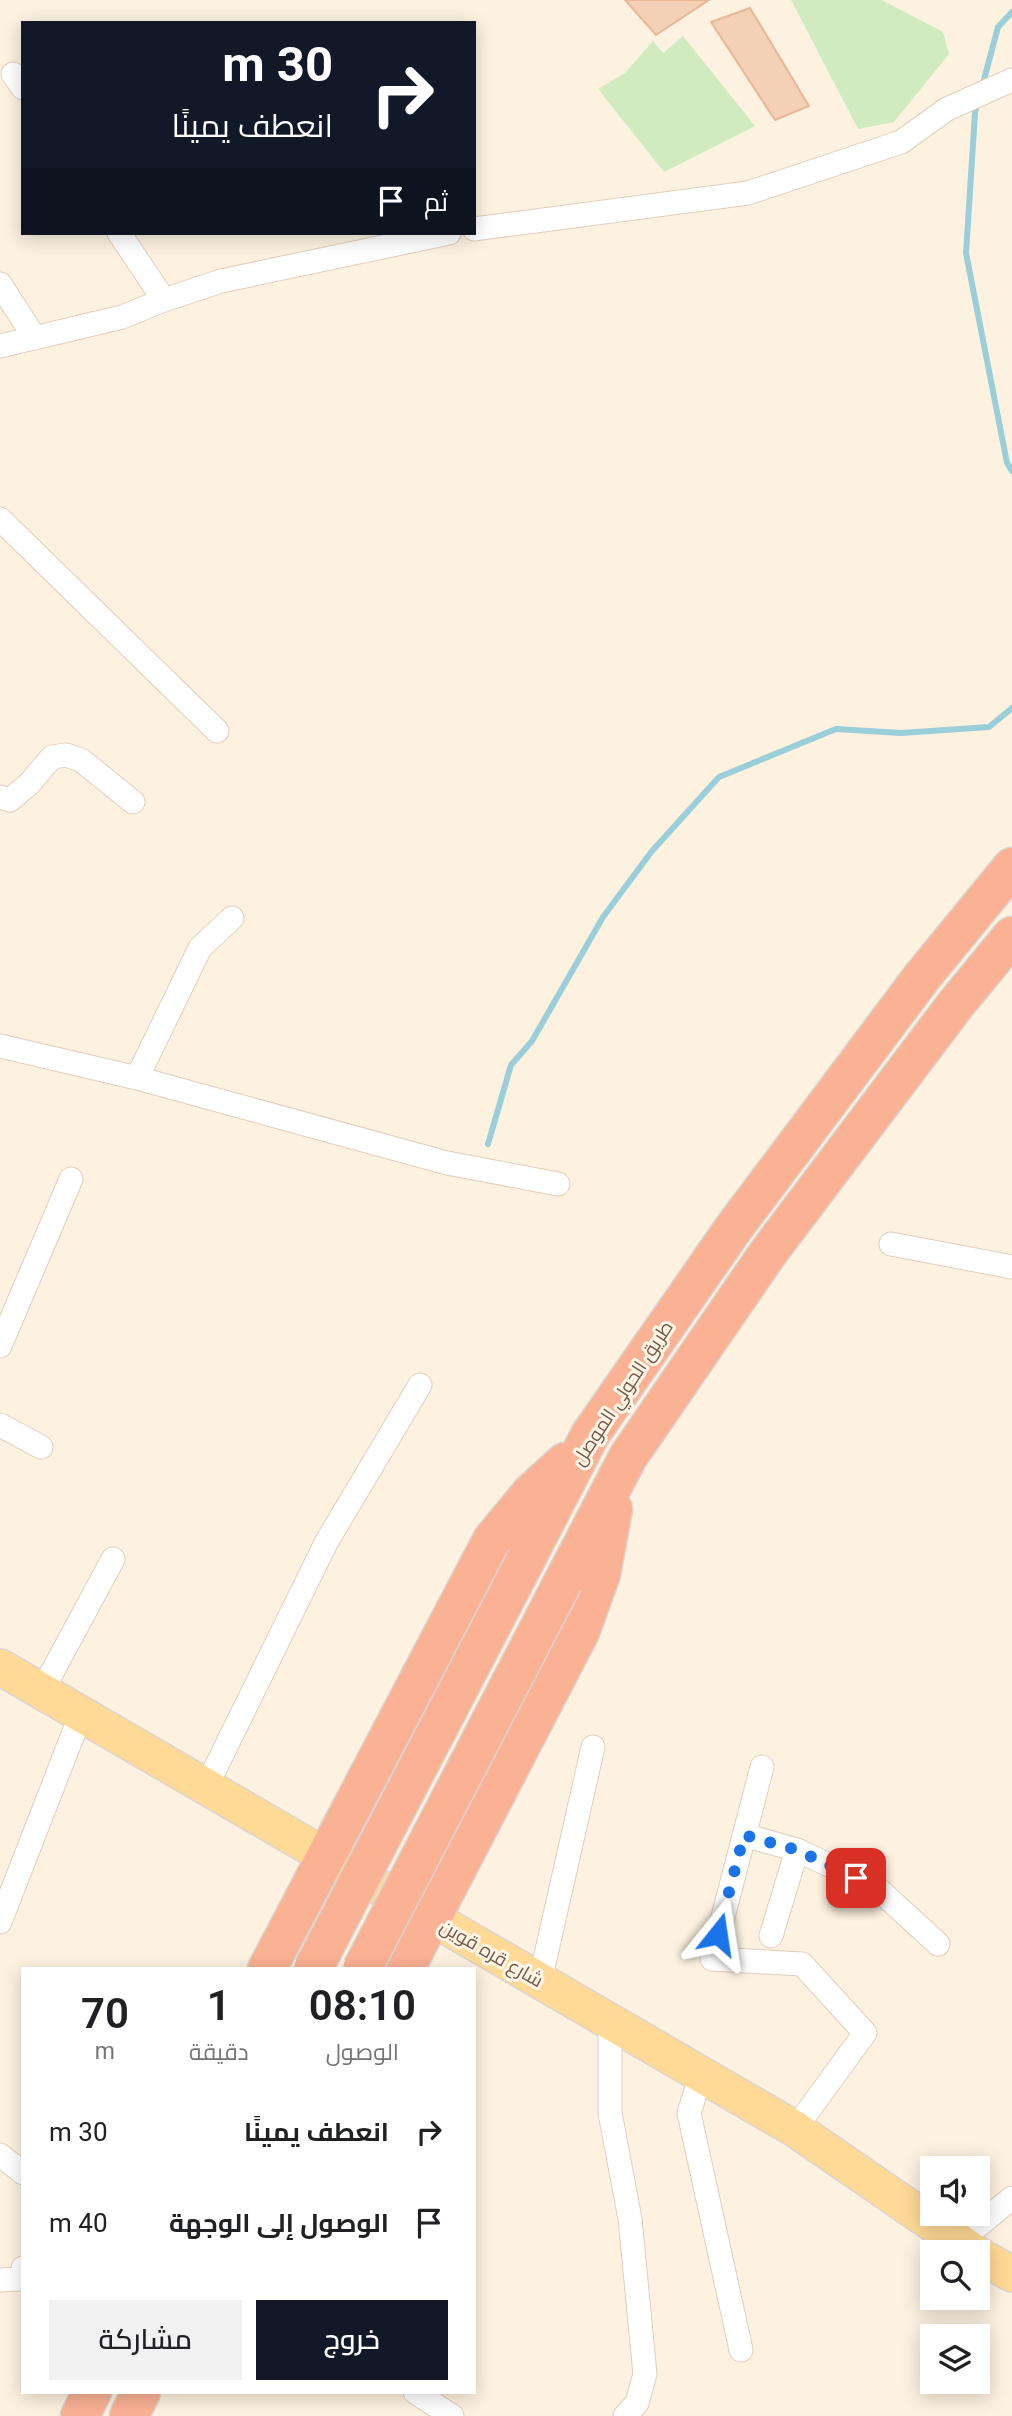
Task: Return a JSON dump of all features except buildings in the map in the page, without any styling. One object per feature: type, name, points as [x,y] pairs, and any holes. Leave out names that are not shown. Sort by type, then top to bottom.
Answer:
[{"type":"highway","name":"طريق الحولي الموصل","points":[[314,1967],[590,1435],[733,1228],[922,977],[1012,867]]},
{"type":"highway","name":"طريق الحولي الموصل","points":[[363,1967],[628,1457],[768,1254],[956,1004],[1012,936]]},
{"type":"highway","points":[[268,1967],[492,1541],[522,1503],[576,1452],[590,1435]]},
{"type":"highway","points":[[406,1967],[580,1632],[601,1574],[616,1496],[628,1457]]},
{"type":"highway","points":[[80,2416],[91,2394]]},
{"type":"main road","name":"شارع قره قوين","points":[[0,1667],[795,2129],[956,2240]]},
{"type":"main road","name":"شارع قره قوين","points":[[990,2261],[1012,2274]]},
{"type":"street","points":[[476,229],[748,194],[901,142],[947,109],[1011,80]]},
{"type":"street","points":[[120,235],[164,300]]},
{"type":"street","points":[[0,346],[122,317],[221,281],[440,235]]},
{"type":"street","points":[[0,284],[35,338]]},
{"type":"street","points":[[0,519],[217,731]]},
{"type":"street","points":[[0,797],[10,800],[29,784],[52,757],[66,755],[81,760],[133,802]]},
{"type":"street","points":[[137,1078],[200,948],[232,918]]},
{"type":"street","points":[[0,1046],[137,1078],[447,1163],[558,1184]]},
{"type":"street","points":[[0,1346],[71,1179]]},
{"type":"street","points":[[891,1244],[1012,1267]]},
{"type":"street","points":[[206,1787],[327,1541],[419,1385]]},
{"type":"street","points":[[0,1425],[41,1447]]},
{"type":"street","points":[[42,1692],[113,1559]]},
{"type":"street","points":[[0,1922],[81,1714]]},
{"type":"street","points":[[540,1981],[593,1747]]},
{"type":"street","points":[[762,1766],[712,1959],[802,1964],[865,2033],[795,2129]]},
{"type":"street","points":[[744,1835],[797,1850],[876,1887],[938,1944]]},
{"type":"street","points":[[771,1936],[797,1850]]},
{"type":"street","points":[[610,2022],[610,2113],[630,2219],[645,2374],[637,2403],[625,2416]]},
{"type":"street","points":[[701,2075],[689,2113],[741,2350]]},
{"type":"street","points":[[0,2155],[21,2171]]},
{"type":"street","points":[[978,2240],[1012,2198]]},
{"type":"street","points":[[0,2280],[21,2279]]},
{"type":"street","points":[[418,2394],[452,2416]]},
{"type":"green space","points":[[791,0],[882,0],[943,32],[949,54],[894,122],[858,129]]},
{"type":"green space","points":[[683,36],[755,126],[664,172],[598,89],[625,73],[653,41],[663,53]]},
{"type":"waterway","points":[[982,87],[998,27],[1012,12]]},
{"type":"waterway","points":[[978,101],[966,253],[1007,463],[1012,471]]},
{"type":"waterway","points":[[488,1144],[511,1065],[532,1041],[603,917],[652,851],[719,777],[836,729],[901,733],[989,727],[1012,708]]},
{"type":"route","points":[[718,1934],[744,1835],[797,1850],[856,1878]]}]
